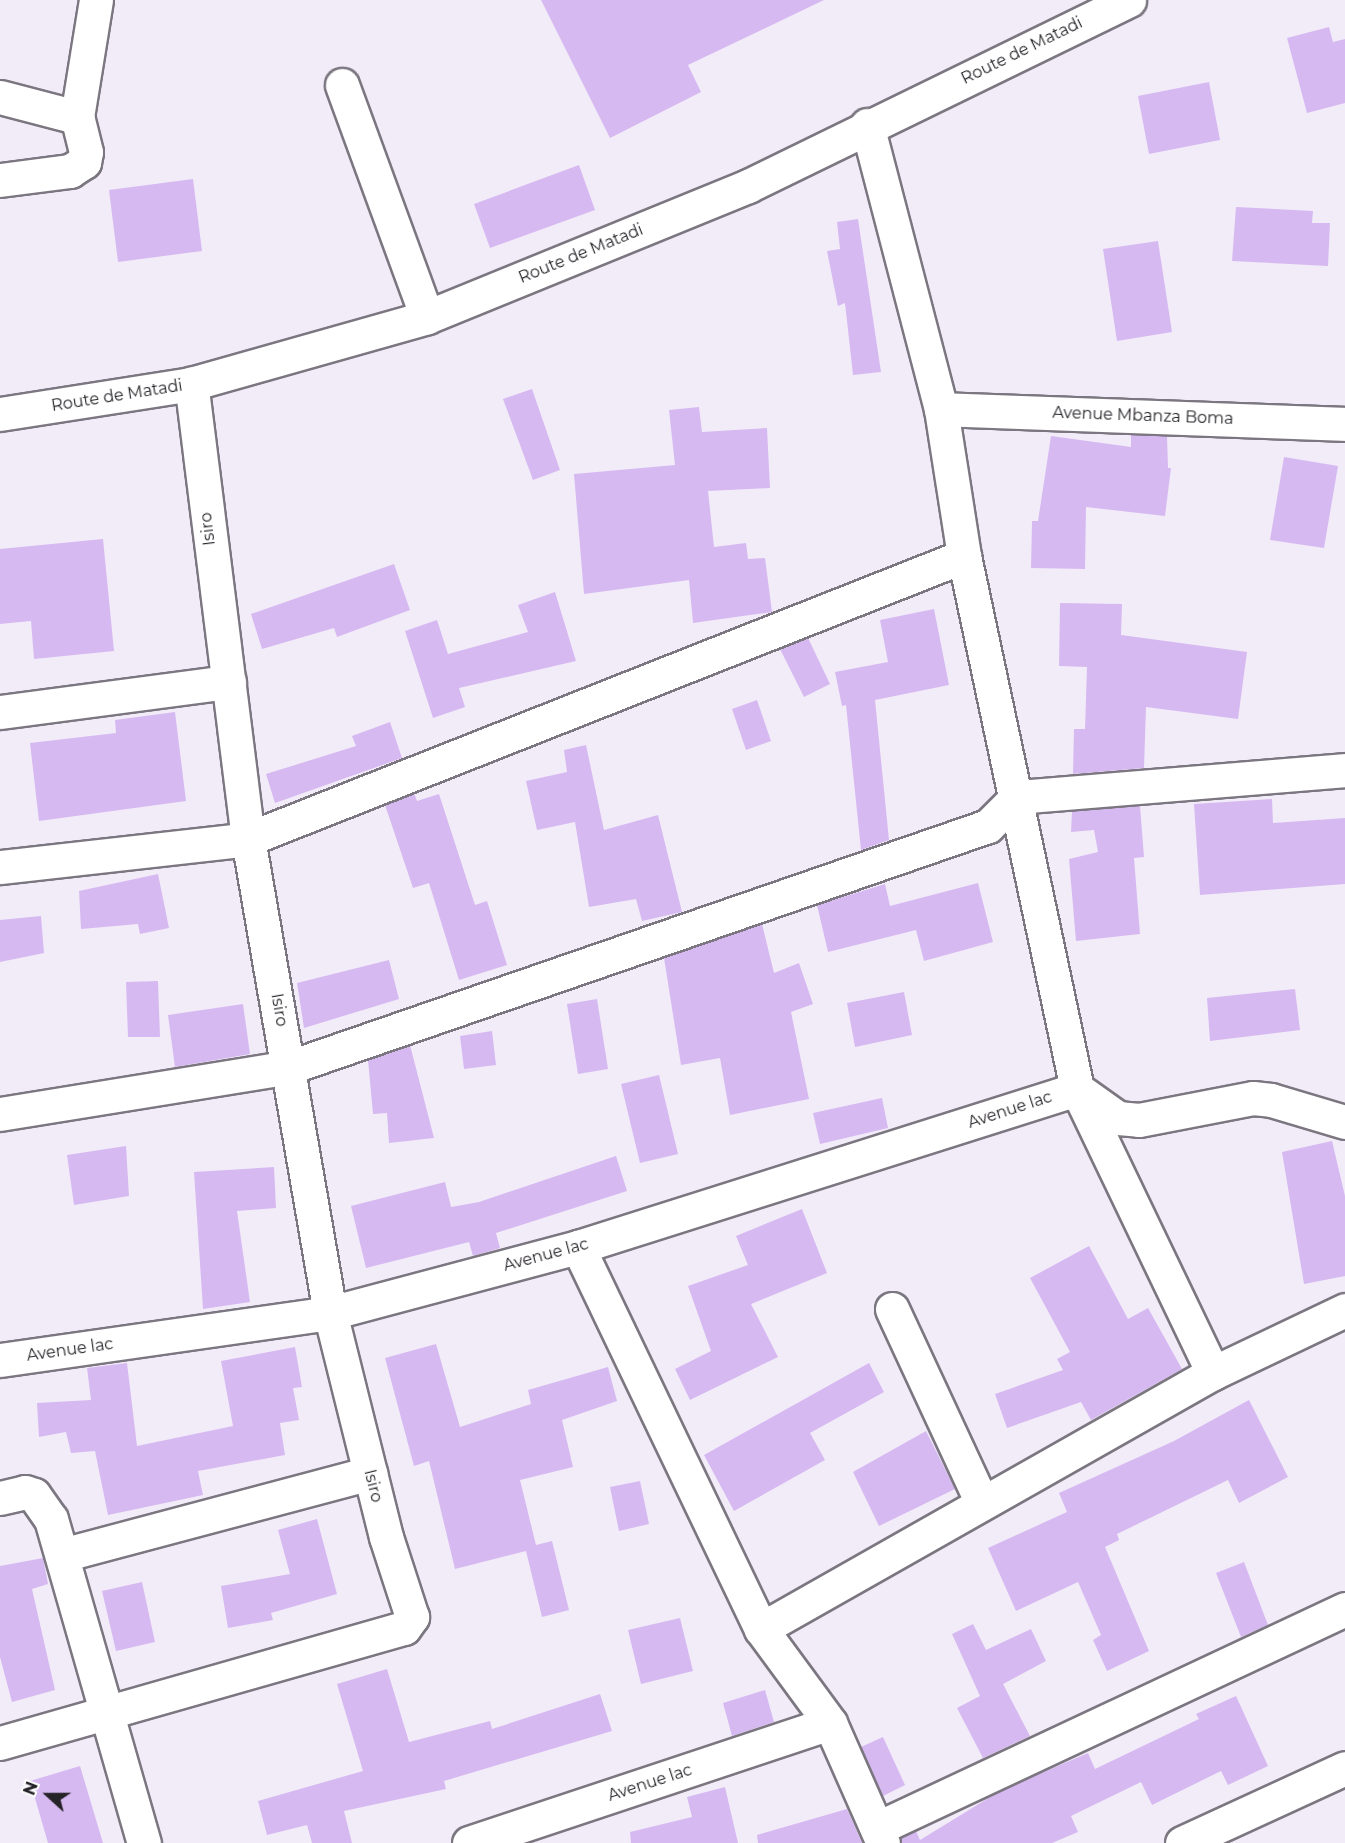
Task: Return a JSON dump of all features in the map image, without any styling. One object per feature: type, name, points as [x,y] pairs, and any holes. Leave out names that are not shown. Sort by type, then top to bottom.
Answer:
[{"type":"street","points":[[0,180],[78,168],[86,152],[77,117],[96,0]]},
{"type":"street","name":"Route de Matadi","points":[[0,414],[191,384],[427,317],[748,186],[867,125],[1129,0]]},
{"type":"street","points":[[342,85],[427,317]]},
{"type":"street","points":[[0,97],[77,117]]},
{"type":"street","points":[[867,125],[941,409],[964,556],[1017,797],[1077,1089],[1213,1373]]},
{"type":"street","name":"Isiro","points":[[107,1711],[409,1626],[411,1610],[386,1537],[330,1313],[290,1067],[248,839],[191,384]]},
{"type":"street","name":"Avenue Mbanza Boma","points":[[941,409],[1345,424]]},
{"type":"street","points":[[0,867],[248,839],[964,556]]},
{"type":"street","points":[[0,712],[230,682]]},
{"type":"street","points":[[0,1114],[290,1067],[988,826],[1017,797],[1345,770]]},
{"type":"street","points":[[1077,1089],[1118,1118],[1139,1120],[1253,1098],[1271,1100],[1345,1122]]},
{"type":"street","name":"Avenue lac","points":[[0,1359],[330,1313],[578,1247],[1077,1089]]},
{"type":"street","points":[[578,1247],[761,1629],[830,1723],[880,1836],[1345,1609]]},
{"type":"street","points":[[892,1309],[981,1501]]},
{"type":"street","points":[[761,1629],[981,1501],[1213,1373],[1345,1310]]},
{"type":"street","points":[[62,1555],[370,1473]]},
{"type":"street","points":[[0,1498],[25,1492],[42,1502],[62,1555],[144,1843]]},
{"type":"street","points":[[0,1743],[107,1711]]},
{"type":"street","name":"Avenue lac","points":[[469,1843],[830,1723]]},
{"type":"street","points":[[1182,1843],[1345,1768]]},
{"type":"building","points":[[541,0],[824,0],[688,65],[701,92],[610,138]]},
{"type":"building","points":[[1329,27],[1333,42],[1345,39],[1345,103],[1307,113],[1287,38]]},
{"type":"building","points":[[1209,82],[1220,140],[1149,154],[1138,96]]},
{"type":"building","points":[[579,165],[595,210],[490,248],[474,204]]},
{"type":"building","points":[[193,179],[202,251],[118,262],[109,190]]},
{"type":"building","points":[[1236,207],[1313,211],[1312,223],[1330,223],[1328,266],[1232,261]]},
{"type":"building","points":[[858,219],[881,372],[853,375],[845,303],[838,306],[827,251],[840,249],[837,222]]},
{"type":"building","points":[[1158,241],[1172,332],[1117,341],[1103,249]]},
{"type":"building","points":[[532,389],[560,470],[533,480],[503,399]]},
{"type":"building","points":[[699,407],[702,432],[767,428],[770,488],[708,491],[714,547],[746,543],[748,559],[765,558],[772,612],[693,623],[689,580],[584,594],[574,474],[675,465],[669,410]]},
{"type":"building","points":[[1131,435],[1167,436],[1168,468],[1171,468],[1165,516],[1086,507],[1085,569],[1031,568],[1032,521],[1038,521],[1051,436],[1131,447]]},
{"type":"building","points":[[1284,457],[1338,466],[1324,548],[1270,540]]},
{"type":"building","points":[[103,539],[114,651],[34,659],[31,621],[0,624],[0,549]]},
{"type":"building","points":[[394,564],[410,610],[337,637],[334,628],[262,649],[251,614]]},
{"type":"building","points":[[555,592],[576,661],[459,688],[465,707],[433,718],[405,631],[437,620],[448,654],[528,632],[518,605]]},
{"type":"building","points":[[1060,603],[1122,604],[1121,635],[1247,652],[1238,719],[1146,707],[1144,768],[1073,774],[1074,729],[1085,729],[1087,667],[1059,666]]},
{"type":"building","points":[[934,609],[949,685],[875,700],[889,840],[861,850],[846,705],[842,706],[835,672],[888,662],[880,620]]},
{"type":"building","points":[[808,638],[830,684],[804,697],[780,649]]},
{"type":"building","points":[[757,700],[771,741],[746,750],[732,709]]},
{"type":"building","points":[[175,712],[186,801],[39,821],[30,743],[116,733],[115,720]]},
{"type":"building","points":[[390,722],[402,758],[275,803],[266,774],[356,746],[352,736]]},
{"type":"building","points":[[586,745],[604,830],[658,815],[682,912],[642,921],[636,899],[589,907],[575,822],[537,830],[526,781],[567,772],[564,750]]},
{"type":"building","points":[[414,793],[417,801],[439,794],[475,905],[487,901],[507,965],[459,980],[429,883],[413,888],[385,805]]},
{"type":"building","points":[[1272,799],[1273,823],[1345,818],[1345,884],[1200,895],[1194,804]]},
{"type":"building","points":[[1140,806],[1144,857],[1134,858],[1140,934],[1076,941],[1069,859],[1098,852],[1094,830],[1071,832],[1072,811]]},
{"type":"building","points":[[158,874],[169,928],[140,934],[138,924],[81,929],[79,891]]},
{"type":"building","points":[[978,883],[993,942],[924,961],[916,930],[828,952],[817,905],[885,884],[890,906]]},
{"type":"building","points":[[41,916],[44,953],[0,962],[0,920]]},
{"type":"building","points":[[762,924],[774,973],[799,963],[813,1004],[791,1012],[809,1099],[730,1115],[720,1058],[681,1065],[664,958]]},
{"type":"building","points":[[389,960],[399,999],[304,1028],[297,983]]},
{"type":"building","points":[[158,981],[160,1037],[128,1037],[126,982]]},
{"type":"building","points":[[1295,989],[1300,1030],[1210,1041],[1207,998]]},
{"type":"building","points":[[904,992],[912,1035],[855,1047],[847,1003]]},
{"type":"building","points":[[597,999],[608,1069],[578,1074],[567,1004]]},
{"type":"building","points":[[243,1004],[250,1054],[175,1067],[168,1015]]},
{"type":"building","points":[[492,1031],[496,1065],[464,1069],[460,1036]]},
{"type":"building","points":[[410,1045],[434,1138],[389,1143],[387,1113],[373,1114],[368,1060]]},
{"type":"building","points":[[659,1075],[678,1154],[640,1163],[621,1084]]},
{"type":"building","points":[[882,1098],[888,1128],[820,1144],[813,1113]]},
{"type":"building","points":[[1332,1141],[1345,1196],[1345,1276],[1304,1284],[1282,1152]]},
{"type":"building","points":[[126,1146],[129,1196],[74,1205],[67,1155]]},
{"type":"building","points":[[616,1156],[627,1191],[496,1233],[500,1248],[473,1256],[469,1242],[366,1268],[351,1206],[445,1182],[451,1207],[479,1202]]},
{"type":"building","points":[[274,1167],[276,1208],[237,1211],[250,1302],[203,1309],[194,1172]]},
{"type":"building","points":[[802,1209],[827,1273],[751,1304],[778,1357],[690,1400],[675,1369],[711,1351],[688,1286],[748,1265],[736,1236]]},
{"type":"building","points":[[1089,1246],[1128,1319],[1148,1308],[1182,1369],[1091,1420],[1081,1402],[1007,1428],[995,1394],[1063,1370],[1057,1359],[1070,1352],[1030,1278]]},
{"type":"building","points":[[436,1344],[460,1427],[531,1404],[528,1390],[608,1367],[617,1401],[562,1420],[573,1467],[520,1480],[536,1545],[552,1541],[569,1610],[542,1617],[526,1551],[455,1569],[429,1461],[414,1466],[385,1358]]},
{"type":"building","points":[[295,1347],[302,1387],[293,1388],[299,1420],[280,1423],[285,1455],[198,1471],[203,1495],[108,1515],[95,1451],[71,1453],[66,1432],[39,1437],[37,1403],[91,1400],[87,1368],[127,1363],[137,1446],[233,1426],[221,1361]]},
{"type":"building","points":[[869,1363],[884,1392],[810,1433],[825,1460],[734,1511],[704,1455]]},
{"type":"building","points":[[1249,1400],[1288,1477],[1239,1503],[1228,1480],[1117,1534],[1119,1540],[1105,1547],[1149,1651],[1107,1671],[1093,1640],[1101,1635],[1078,1582],[1016,1611],[988,1548],[1067,1512],[1059,1493],[1174,1441]]},
{"type":"building","points":[[926,1431],[955,1489],[879,1526],[853,1472]]},
{"type":"building","points":[[640,1481],[649,1524],[619,1531],[610,1487]]},
{"type":"building","points":[[317,1519],[337,1594],[271,1613],[273,1620],[228,1628],[221,1586],[290,1574],[278,1530]]},
{"type":"building","points":[[43,1558],[48,1584],[32,1589],[55,1690],[12,1702],[0,1657],[0,1566]]},
{"type":"building","points":[[1244,1562],[1268,1625],[1241,1637],[1216,1573]]},
{"type":"building","points":[[142,1582],[155,1642],[116,1651],[102,1591]]},
{"type":"building","points":[[680,1618],[693,1671],[641,1684],[628,1630]]},
{"type":"building","points":[[973,1624],[986,1650],[1031,1629],[1046,1661],[1003,1684],[1030,1736],[983,1758],[957,1708],[980,1696],[952,1634]]},
{"type":"building","points":[[387,1669],[409,1742],[490,1721],[492,1729],[600,1694],[612,1731],[444,1781],[446,1789],[344,1811],[352,1843],[312,1843],[307,1825],[267,1835],[258,1801],[363,1771],[337,1684]]},
{"type":"building","points":[[765,1690],[774,1722],[732,1736],[723,1703]]},
{"type":"building","points":[[1236,1696],[1268,1766],[1228,1785],[1221,1771],[1152,1805],[1141,1782],[1071,1816],[1078,1832],[1052,1843],[901,1843],[901,1838],[916,1831],[920,1840],[1000,1791],[1088,1753],[1095,1769],[1199,1719],[1196,1714]]},
{"type":"building","points":[[883,1737],[905,1785],[883,1796],[861,1747]]},
{"type":"building","points":[[80,1766],[103,1843],[48,1843],[30,1781]]},
{"type":"building","points":[[725,1787],[738,1843],[631,1843],[630,1832],[692,1817],[687,1797]]},
{"type":"building","points":[[847,1809],[862,1843],[758,1843],[757,1835]]}]
